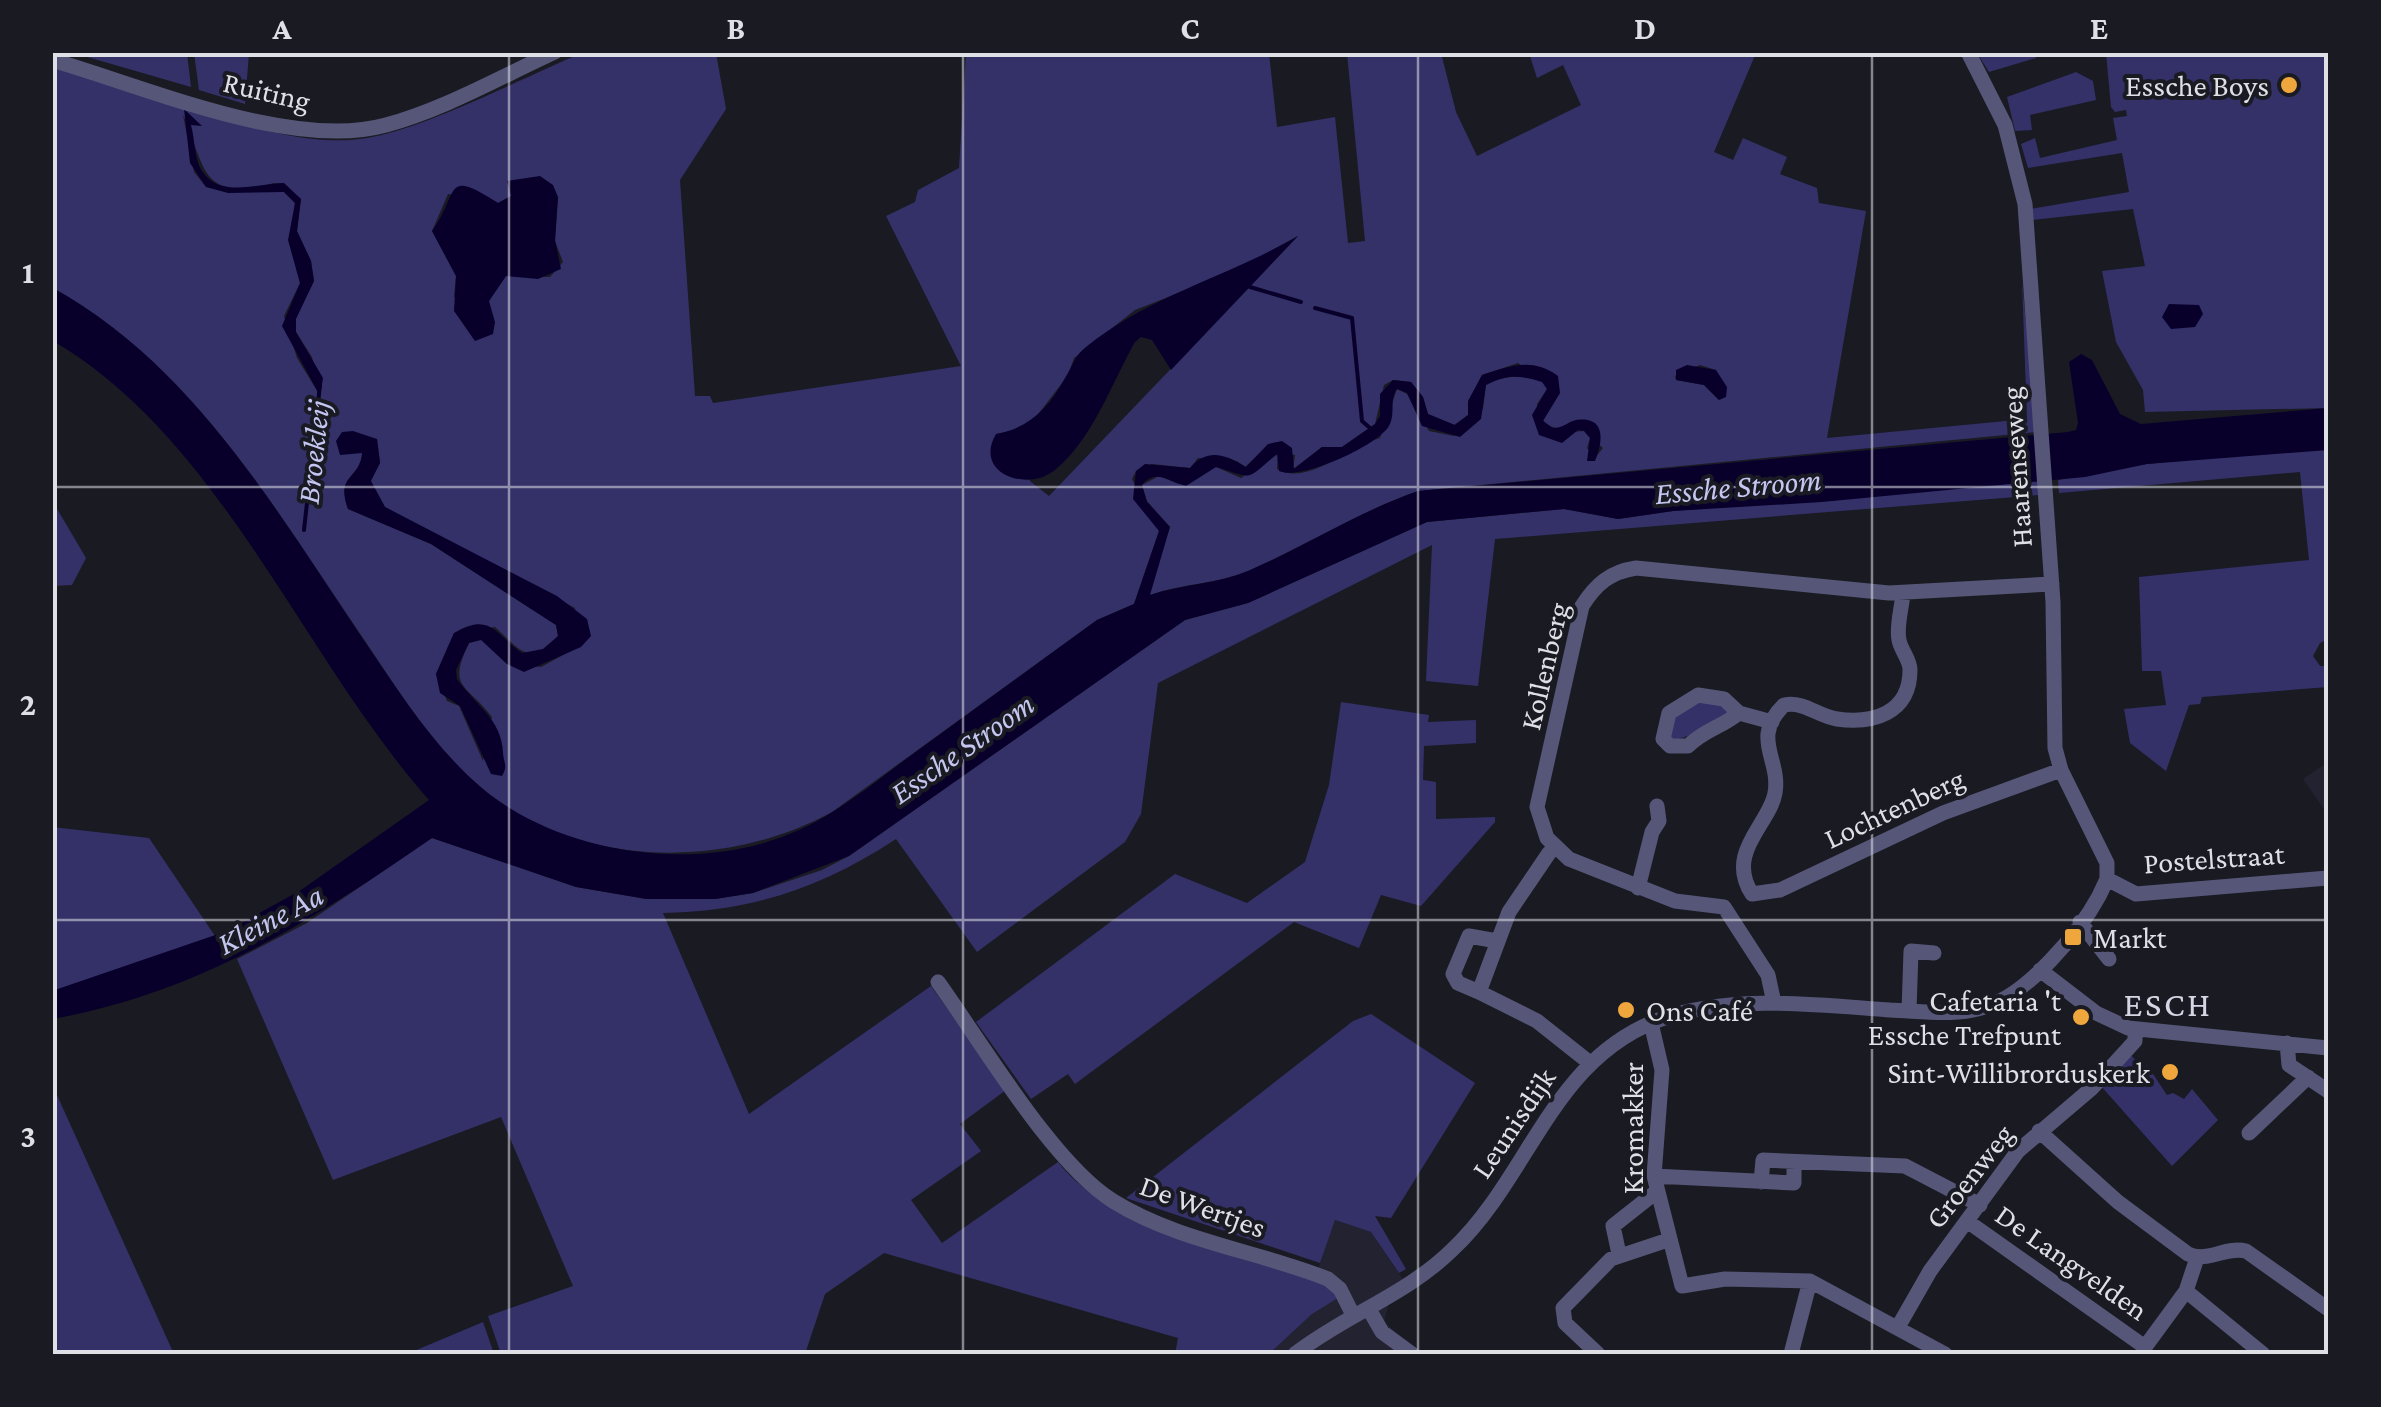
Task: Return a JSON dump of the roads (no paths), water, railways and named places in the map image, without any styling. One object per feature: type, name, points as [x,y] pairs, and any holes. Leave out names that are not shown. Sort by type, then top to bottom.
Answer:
[{"type":"street","name":"Ruiting","points":[[52,60],[292,129],[356,131],[405,119],[555,52]]},
{"type":"street","name":"Haarenseweg","points":[[1968,52],[1994,100],[2019,175],[2052,584],[2054,742],[2060,770],[2104,854],[2107,879]]},
{"type":"street","name":"Kollenberg","points":[[1728,911],[1717,904],[1675,901],[1638,888],[1561,854],[1547,838],[1538,808],[1582,606],[1591,591],[1608,576],[1636,568],[1904,593],[2052,584]]},
{"type":"street","points":[[1774,1004],[1768,975],[1728,911],[1752,894],[1746,850],[1776,790],[1766,745],[1772,722],[1784,705],[1793,704],[1841,720],[1870,721],[1893,710],[1906,690],[1910,674],[1899,639],[1904,593]]},
{"type":"street","points":[[1739,713],[1723,726],[1702,731],[1688,746],[1670,746],[1662,739],[1669,713],[1698,695],[1724,698],[1739,713],[1772,722]]},
{"type":"street","name":"Lochtenberg","points":[[1752,894],[1780,890],[1944,813],[2060,770]]},
{"type":"street","points":[[1638,888],[1652,832],[1659,822],[1657,806]]},
{"type":"street","points":[[1479,992],[1520,890],[1550,853]]},
{"type":"street","name":"Postelstraat","points":[[2107,879],[2136,894],[2328,878]]},
{"type":"street","points":[[2107,879],[2080,922],[2109,959]]},
{"type":"street","name":"Leunisdijk","points":[[1295,1354],[1353,1315],[1370,1311],[1443,1259],[1473,1230],[1550,1110],[1590,1063],[1651,1024],[1697,1010],[1774,1004],[1968,1012],[2020,990],[2080,922]]},
{"type":"street","points":[[1497,942],[1469,936],[1452,974],[1458,983],[1537,1021],[1590,1063]]},
{"type":"street","points":[[1909,1011],[1912,951],[1934,953]]},
{"type":"street","points":[[2040,970],[2096,1013],[2135,1029],[2328,1048]]},
{"type":"street","name":"De Wertjes","points":[[938,982],[1054,1144],[1095,1188],[1138,1215],[1328,1280],[1340,1290],[1353,1315]]},
{"type":"street","name":"Kromakker","points":[[1651,1024],[1662,1070],[1655,1184],[1678,1278],[1687,1288],[1726,1279],[1810,1281]]},
{"type":"street","name":"Groenweg","points":[[1898,1327],[1930,1271],[2018,1151],[2092,1088],[2134,1041],[2135,1029]]},
{"type":"street","points":[[2287,1043],[2289,1065],[2328,1091]]},
{"type":"street","points":[[2249,1133],[2308,1077]]},
{"type":"street","points":[[2040,1132],[2118,1202],[2197,1258],[2230,1250],[2246,1251],[2328,1309]]},
{"type":"street","points":[[1619,1254],[1613,1226],[1655,1184],[1761,1182],[1762,1160],[1905,1166],[1980,1205]]},
{"type":"street","name":"De Langvelden","points":[[1967,1221],[2145,1351]]},
{"type":"street","points":[[1598,1354],[1561,1315],[1619,1254],[1668,1240]]},
{"type":"street","points":[[2145,1351],[2186,1291],[2197,1258]]},
{"type":"street","points":[[1791,1354],[1810,1281],[1945,1354]]},
{"type":"street","points":[[2186,1291],[2263,1354]]},
{"type":"street","points":[[1370,1311],[1382,1332],[1412,1354]]},
{"type":"water","points":[[184,109],[202,126],[191,125],[197,161],[210,180],[240,188],[284,183],[301,199],[297,231],[311,261],[314,281],[296,319],[296,332],[323,378],[320,396],[282,326],[300,283],[288,240],[295,203],[284,192],[228,193],[206,187],[190,163]]},
{"type":"water","points":[[540,176],[553,185],[558,197],[555,240],[561,269],[538,279],[506,276],[489,301],[495,322],[493,334],[475,341],[454,311],[456,276],[432,231],[454,189],[468,187],[498,203],[511,196],[507,181]]},
{"type":"water","points":[[1298,236],[1171,370],[1152,340],[1141,337],[1135,342],[1091,427],[1055,470],[1031,480],[1018,479],[997,469],[991,448],[996,434],[1028,422],[1045,407],[1086,347],[1162,300]]},
{"type":"water","points":[[53,288],[103,320],[149,358],[190,400],[265,493],[419,720],[466,773],[516,812],[553,830],[636,852],[721,852],[761,844],[829,814],[1097,620],[1134,604],[1159,531],[1133,499],[1136,471],[1145,464],[1190,468],[1203,458],[1216,455],[1246,467],[1268,444],[1282,441],[1292,448],[1294,469],[1322,447],[1342,447],[1375,424],[1380,416],[1380,394],[1393,380],[1411,382],[1423,397],[1428,414],[1455,425],[1468,415],[1468,401],[1482,375],[1521,365],[1548,370],[1558,376],[1560,393],[1543,421],[1553,428],[1576,420],[1593,422],[1601,440],[1595,461],[1587,461],[1590,438],[1584,431],[1578,430],[1562,443],[1539,435],[1532,415],[1547,389],[1542,382],[1514,377],[1486,385],[1481,419],[1460,437],[1422,426],[1407,393],[1397,389],[1391,421],[1382,434],[1354,452],[1320,466],[1289,473],[1279,471],[1277,454],[1249,475],[1216,467],[1186,486],[1158,477],[1147,480],[1142,485],[1147,502],[1170,527],[1150,595],[1248,571],[1418,491],[2076,430],[2069,362],[2081,354],[2092,360],[2120,414],[2141,424],[2328,408],[2328,450],[2147,464],[2085,477],[1822,502],[1673,511],[1618,519],[1564,509],[1427,522],[1248,603],[1185,620],[849,856],[753,893],[715,899],[647,899],[576,887],[432,838],[253,950],[157,991],[53,1019],[52,991],[227,931],[301,890],[429,800],[340,682],[212,492],[165,434],[112,383],[53,341]]},
{"type":"water","points":[[2169,304],[2199,305],[2203,314],[2195,327],[2171,329],[2162,317]]},
{"type":"water","points":[[1687,365],[1716,370],[1727,387],[1726,397],[1719,400],[1704,385],[1676,380],[1676,370]]},
{"type":"water","points":[[353,431],[377,439],[380,463],[371,481],[385,507],[557,596],[587,619],[591,636],[581,647],[524,672],[507,664],[481,640],[469,643],[456,670],[457,679],[498,731],[505,765],[502,776],[491,774],[460,706],[440,693],[436,674],[454,633],[466,627],[477,624],[492,628],[522,653],[543,649],[558,636],[556,625],[431,544],[348,509],[344,489],[362,453],[340,455],[336,441],[342,432]]},
{"type":"waterway","points":[[1250,287],[1301,302]]},
{"type":"waterway","points":[[1315,308],[1352,318],[1362,421],[1370,428]]},
{"type":"waterway","name":"Broekleij","points":[[304,530],[320,385]]},
{"type":"place","name":"Essche Boys","points":[[2289,85]]},
{"type":"place","name":"Markt","points":[[2073,937]]},
{"type":"place","name":"Ons Café","points":[[1626,1010]]},
{"type":"place","name":"Cafetaria 't Essche Trefpunt","points":[[2081,1017]]},
{"type":"place","name":"Sint-Willibrorduskerk","points":[[2170,1072]]},
{"type":"district","name":"ESCH","points":[[2168,1004]]},
{"type":"water label","name":"Essche Stroom","points":[[1738,486]]},
{"type":"water label","name":"Essche Stroom","points":[[962,748]]},
{"type":"water label","name":"Kleine Aa","points":[[270,919]]}]
